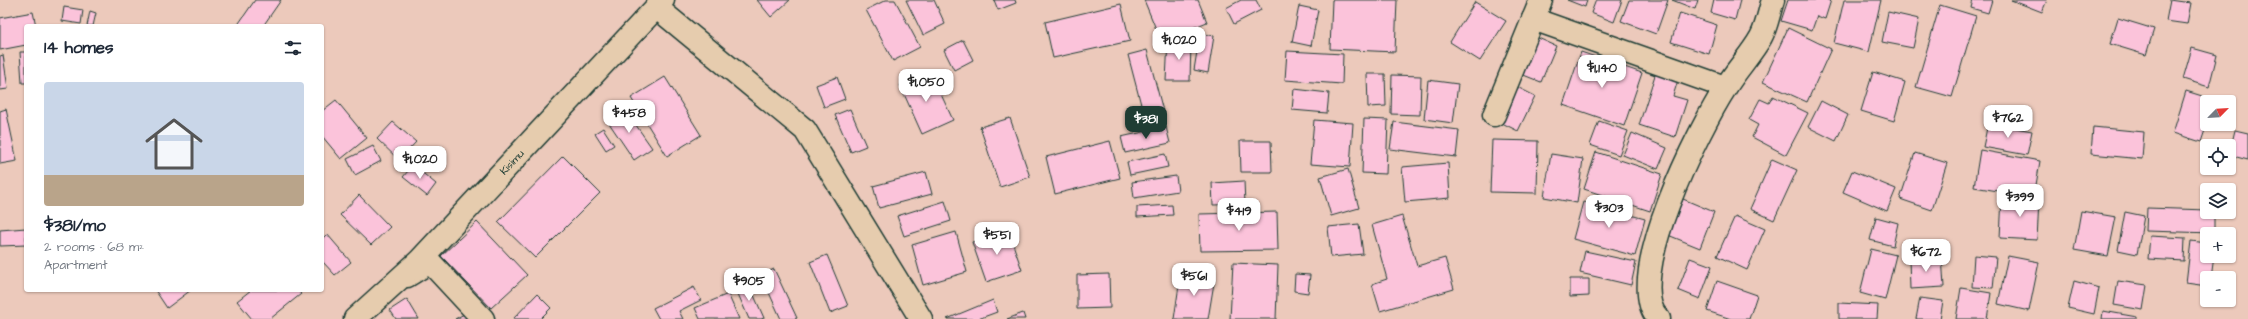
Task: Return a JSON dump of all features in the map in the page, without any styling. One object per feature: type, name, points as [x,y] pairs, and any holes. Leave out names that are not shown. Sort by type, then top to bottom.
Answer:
[{"type":"street","points":[[1659,319],[1654,315],[1647,287],[1658,228],[1689,155],[1725,87],[1761,37],[1773,0]]},
{"type":"street","points":[[660,4],[804,130],[921,319]]},
{"type":"street","name":"Kisimu","points":[[354,319],[419,262],[660,4]]},
{"type":"street","points":[[1494,115],[1537,9],[1725,87]]},
{"type":"street","points":[[393,285],[430,262],[483,319]]},
{"type":"building","points":[[255,0],[281,0],[264,24],[238,24]]},
{"type":"building","points":[[757,0],[790,0],[771,17]]},
{"type":"building","points":[[886,0],[895,0],[920,47],[893,61],[866,10]]},
{"type":"building","points":[[906,0],[934,0],[945,24],[923,35]]},
{"type":"building","points":[[994,0],[1015,0],[1016,3],[998,10]]},
{"type":"building","points":[[1144,0],[1198,0],[1207,22],[1161,41]]},
{"type":"building","points":[[1241,0],[1256,0],[1261,10],[1234,24],[1226,8]]},
{"type":"building","points":[[1332,0],[1397,0],[1395,52],[1330,49]]},
{"type":"building","points":[[1567,0],[1587,0],[1585,7]]},
{"type":"building","points":[[1596,0],[1622,0],[1614,22],[1591,13]]},
{"type":"building","points":[[1629,0],[1668,0],[1656,34],[1621,21]]},
{"type":"building","points":[[1672,0],[1698,0],[1695,9]]},
{"type":"building","points":[[1714,0],[1740,0],[1735,20],[1711,13]]},
{"type":"building","points":[[1788,0],[1831,0],[1825,19],[1817,16],[1812,30],[1781,21]]},
{"type":"building","points":[[1844,0],[1881,0],[1869,52],[1834,43]]},
{"type":"building","points":[[1973,0],[1992,0],[1988,13],[1971,8]]},
{"type":"building","points":[[2011,0],[2047,0],[2042,12]]},
{"type":"building","points":[[2170,0],[2191,3],[2187,24],[2166,21]]},
{"type":"building","points":[[1475,2],[1506,21],[1480,61],[1450,42]]},
{"type":"building","points":[[1121,4],[1130,41],[1053,58],[1045,22]]},
{"type":"building","points":[[1940,5],[1976,16],[1952,97],[1916,87]]},
{"type":"building","points":[[1299,6],[1318,10],[1311,46],[1292,42]]},
{"type":"building","points":[[64,7],[83,10],[81,24],[62,21]]},
{"type":"building","points":[[90,11],[96,13],[93,24],[87,24]]},
{"type":"building","points":[[33,12],[36,24],[24,24],[24,45],[0,50],[0,18]]},
{"type":"building","points":[[1888,12],[1919,19],[1913,48],[1882,42]]},
{"type":"building","points":[[1680,13],[1717,25],[1709,54],[1671,42]]},
{"type":"building","points":[[2118,18],[2154,29],[2146,55],[2110,44]]},
{"type":"building","points":[[1788,28],[1831,49],[1807,102],[1763,82]]},
{"type":"building","points":[[1200,33],[1214,36],[1208,73],[1194,70]]},
{"type":"building","points":[[1536,37],[1556,46],[1541,82],[1521,74]]},
{"type":"building","points":[[963,40],[973,60],[954,70],[944,50]]},
{"type":"building","points":[[1168,40],[1191,41],[1190,81],[1166,81]]},
{"type":"building","points":[[2192,48],[2217,55],[2209,87],[2183,79]]},
{"type":"building","points":[[1147,50],[1163,111],[1144,116],[1128,55]]},
{"type":"building","points":[[1287,51],[1343,54],[1342,84],[1285,80]]},
{"type":"building","points":[[20,52],[24,52],[24,83],[22,83]]},
{"type":"building","points":[[1581,52],[1642,73],[1624,126],[1563,105]]},
{"type":"building","points":[[3,55],[8,89],[0,90],[0,56]]},
{"type":"building","points":[[930,71],[953,120],[922,134],[900,85]]},
{"type":"building","points":[[1656,72],[1678,80],[1673,96],[1687,100],[1675,137],[1639,125]]},
{"type":"building","points":[[1873,72],[1905,82],[1894,121],[1861,111]]},
{"type":"building","points":[[1367,74],[1385,74],[1386,106],[1368,107]]},
{"type":"building","points":[[1392,75],[1421,76],[1420,115],[1391,114]]},
{"type":"building","points":[[665,77],[701,135],[667,156],[631,98]]},
{"type":"building","points":[[837,77],[845,99],[824,107],[816,85]]},
{"type":"building","points":[[1428,80],[1458,84],[1453,123],[1424,119]]},
{"type":"building","points":[[1513,85],[1535,96],[1518,131],[1496,120]]},
{"type":"building","points":[[1294,89],[1329,93],[1327,113],[1292,110]]},
{"type":"building","points":[[2186,91],[2200,95],[2200,131],[2205,131],[2202,139],[2200,139],[2200,142],[2173,133]]},
{"type":"building","points":[[1773,96],[1808,113],[1786,155],[1752,137],[1758,125],[1749,120],[1760,99],[1769,103]]},
{"type":"building","points":[[336,100],[367,138],[341,159],[324,138],[324,109]]},
{"type":"building","points":[[1821,101],[1848,115],[1836,141],[1808,127]]},
{"type":"building","points":[[624,108],[652,148],[634,160],[607,120]]},
{"type":"building","points":[[6,109],[17,161],[0,164],[0,111]]},
{"type":"building","points":[[850,109],[866,146],[851,152],[835,115]]},
{"type":"building","points":[[1010,118],[1030,177],[1000,187],[980,127]]},
{"type":"building","points":[[1364,119],[1388,120],[1386,174],[1362,173]]},
{"type":"building","points":[[1314,120],[1353,123],[1350,167],[1310,164]]},
{"type":"building","points":[[1599,121],[1628,131],[1619,155],[1590,145]]},
{"type":"building","points":[[393,122],[416,142],[399,160],[377,139]]},
{"type":"building","points":[[1394,122],[1459,130],[1456,157],[1390,149]]},
{"type":"building","points":[[1988,123],[2032,131],[2027,155],[1983,147]]},
{"type":"building","points":[[1166,127],[1170,143],[1125,153],[1121,137]]},
{"type":"building","points":[[2093,127],[2144,132],[2142,159],[2091,154]]},
{"type":"building","points":[[603,128],[614,145],[606,150],[595,133]]},
{"type":"building","points":[[2236,130],[2248,133],[2248,160],[2236,157],[2236,139],[2233,139]]},
{"type":"building","points":[[1632,133],[1667,148],[1658,169],[1623,155]]},
{"type":"building","points":[[1492,140],[1538,141],[1537,193],[1490,192]]},
{"type":"building","points":[[1110,141],[1120,178],[1055,194],[1046,157]]},
{"type":"building","points":[[1240,141],[1271,141],[1272,172],[1241,172]]},
{"type":"building","points":[[373,146],[381,161],[355,175],[347,159]]},
{"type":"building","points":[[1980,150],[2040,161],[2034,197],[1974,187]]},
{"type":"building","points":[[1596,152],[1662,174],[1650,211],[1584,189]]},
{"type":"building","points":[[1915,153],[1947,163],[1932,210],[1900,199]]},
{"type":"building","points":[[1165,154],[1168,167],[1130,175],[1127,162]]},
{"type":"building","points":[[1551,154],[1583,159],[1577,203],[1544,197]]},
{"type":"building","points":[[563,156],[600,193],[535,258],[498,222]]},
{"type":"building","points":[[1772,159],[1797,170],[1774,220],[1750,209]]},
{"type":"building","points":[[1448,163],[1450,198],[1405,202],[1402,167]]},
{"type":"building","points":[[413,165],[436,184],[427,196],[403,177]]},
{"type":"building","points":[[1348,169],[1359,208],[1331,216],[1320,177]]},
{"type":"building","points":[[1852,171],[1896,189],[1887,211],[1843,192]]},
{"type":"building","points":[[926,172],[932,194],[879,208],[873,186]]},
{"type":"building","points":[[1176,176],[1178,191],[1134,198],[1132,182]]},
{"type":"building","points":[[1244,181],[1245,204],[1213,205],[1212,183]]},
{"type":"building","points":[[359,195],[390,227],[371,245],[340,215]]},
{"type":"building","points":[[2002,197],[2039,199],[2037,240],[2000,238]]},
{"type":"building","points":[[1683,199],[1714,212],[1700,248],[1668,235]]},
{"type":"building","points":[[945,201],[951,221],[904,236],[897,216]]},
{"type":"building","points":[[1583,202],[1645,219],[1635,256],[1573,239]]},
{"type":"building","points":[[1172,205],[1173,215],[1137,217],[1137,207]]},
{"type":"building","points":[[2147,208],[2200,210],[2200,219],[2214,219],[2214,227],[2200,227],[2200,233],[2146,231]]},
{"type":"building","points":[[2081,211],[2116,217],[2108,256],[2074,250]]},
{"type":"building","points":[[1277,212],[1278,250],[1200,251],[1199,214]]},
{"type":"building","points":[[2125,212],[2144,216],[2137,254],[2118,250]]},
{"type":"building","points":[[1402,216],[1417,266],[1445,258],[1454,289],[1380,311],[1372,284],[1387,279],[1372,225]]},
{"type":"building","points":[[1735,216],[1765,229],[1747,270],[1717,256]]},
{"type":"building","points":[[1876,217],[1898,223],[1893,246],[1870,240]]},
{"type":"building","points":[[477,222],[527,275],[491,308],[441,256]]},
{"type":"building","points":[[1359,224],[1363,254],[1331,257],[1328,227]]},
{"type":"building","points":[[24,228],[24,245],[0,246],[0,230]]},
{"type":"building","points":[[1008,230],[1022,270],[986,282],[972,242]]},
{"type":"building","points":[[956,232],[967,272],[923,285],[912,245]]},
{"type":"building","points":[[327,234],[351,262],[335,275],[324,263],[324,237]]},
{"type":"building","points":[[2150,236],[2185,238],[2184,261],[2148,259]]},
{"type":"building","points":[[2191,241],[2200,242],[2200,263],[2213,263],[2212,271],[2200,271],[2200,285],[2186,283]]},
{"type":"building","points":[[1871,249],[1896,255],[1885,300],[1860,293]]},
{"type":"building","points":[[1585,251],[1636,262],[1631,285],[1580,273]]},
{"type":"building","points":[[827,255],[848,306],[830,313],[810,262]]},
{"type":"building","points":[[1974,255],[1996,257],[1993,288],[1972,287]]},
{"type":"building","points":[[1942,256],[1944,287],[1910,289],[1909,258]]},
{"type":"building","points":[[2008,256],[2039,262],[2029,311],[1998,304]]},
{"type":"building","points":[[1690,258],[1712,266],[1700,299],[1678,290]]},
{"type":"building","points":[[1233,263],[1278,265],[1276,319],[1230,319]]},
{"type":"building","points":[[774,269],[797,318],[795,319],[781,319],[761,275]]},
{"type":"building","points":[[1181,272],[1215,277],[1208,319],[1174,319]]},
{"type":"building","points":[[1109,274],[1110,308],[1077,309],[1077,275]]},
{"type":"building","points":[[1295,274],[1310,275],[1308,293],[1294,291]]},
{"type":"building","points":[[1570,279],[1589,279],[1589,296],[1570,297]]},
{"type":"building","points":[[1717,281],[1757,295],[1749,319],[1731,319],[1707,311]]},
{"type":"building","points":[[2074,281],[2099,288],[2094,314],[2068,308]]},
{"type":"building","points":[[2118,281],[2147,285],[2143,310],[2114,305]]},
{"type":"building","points":[[748,282],[764,318],[749,319],[735,287]]},
{"type":"building","points":[[694,287],[701,300],[679,311],[683,319],[659,319],[653,308]]},
{"type":"building","points":[[1961,288],[1991,293],[1987,319],[1956,319]]},
{"type":"building","points":[[156,292],[188,292],[167,308]]},
{"type":"building","points":[[248,292],[299,292],[301,294],[270,319],[252,319],[237,301]]},
{"type":"building","points":[[537,294],[551,308],[540,319],[513,319]]},
{"type":"building","points":[[728,294],[739,319],[700,319],[695,308]]},
{"type":"building","points":[[1920,298],[1943,301],[1940,319],[1916,319]]},
{"type":"building","points":[[407,299],[419,319],[396,319],[390,310]]},
{"type":"building","points":[[993,300],[997,312],[978,319],[947,319]]},
{"type":"building","points":[[1839,303],[1878,305],[1877,319],[1839,319]]},
{"type":"building","points":[[2103,311],[2137,317],[2137,319],[2102,319]]},
{"type":"building","points":[[466,313],[469,319],[455,319]]},
{"type":"building","points":[[1023,313],[1025,319],[1007,319]]}]
